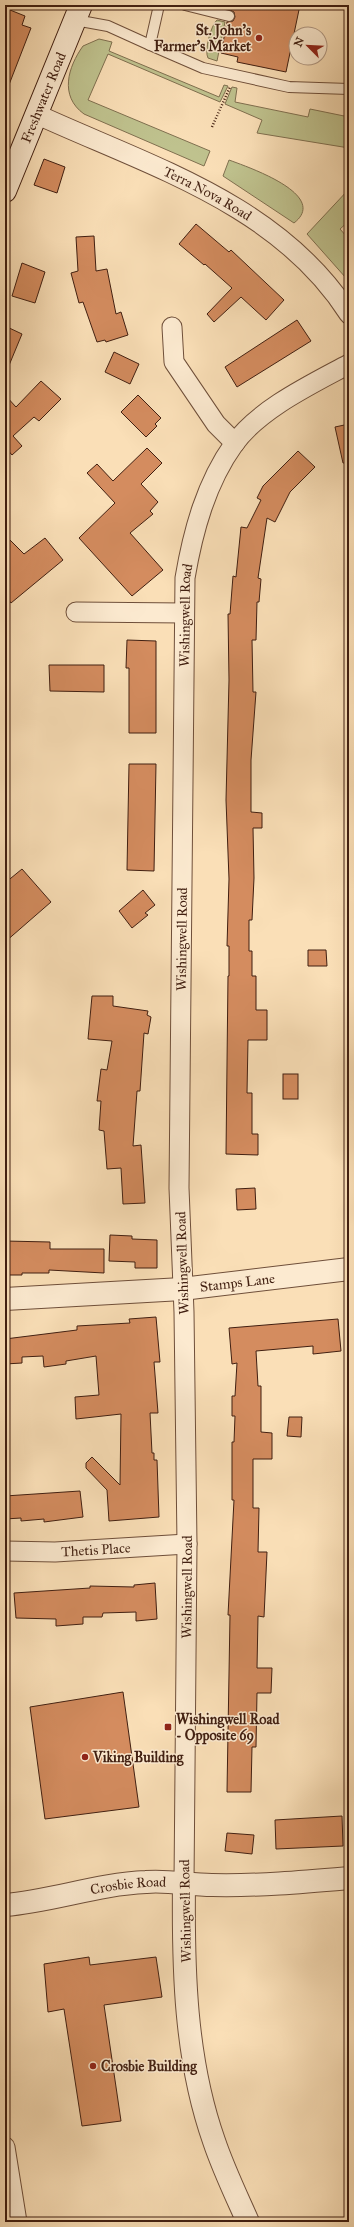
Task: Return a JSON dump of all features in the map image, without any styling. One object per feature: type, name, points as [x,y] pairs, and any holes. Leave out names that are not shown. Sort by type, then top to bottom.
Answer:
[{"type":"street","name":"Freshwater Road","points":[[5,191],[78,12]]},
{"type":"street","name":"Terra Nova Road","points":[[36,114],[206,190],[239,208],[269,229],[293,249],[317,272],[346,305]]},
{"type":"street","points":[[172,327],[174,362],[216,424],[235,443]]},
{"type":"street","name":"Wishingwell Road","points":[[248,2222],[214,2141],[198,2087],[191,2038],[186,1983],[184,1883],[187,1544],[179,1188],[185,578],[192,539],[217,474],[235,443],[270,411],[307,387],[349,364]]},
{"type":"street","points":[[76,612],[184,613]]},
{"type":"street","name":"Stamps Lane","points":[[5,1299],[182,1289],[349,1269]]},
{"type":"street","name":"Thetis Place","points":[[5,1551],[55,1552],[187,1544]]},
{"type":"street","name":"Crosbie Road","points":[[5,1905],[26,1903],[106,1886],[147,1882],[211,1885],[277,1884],[349,1878]]},
{"type":"street","points":[[5,2147],[17,2222]]},
{"type":"lane","points":[[150,45],[159,5]]},
{"type":"lane","points":[[185,5],[229,16]]},
{"type":"lane","points":[[78,12],[202,68],[289,87],[349,89]]},
{"type":"path","points":[[212,127],[230,87]]},
{"type":"green space","points":[[217,20],[225,22],[217,61],[208,58],[207,50],[210,32]]},
{"type":"green space","points":[[99,39],[112,42],[109,51],[219,97],[224,85],[228,86],[220,102],[108,54],[88,100],[210,151],[204,166],[84,114],[76,107],[71,99],[68,81],[73,63],[83,46]]},
{"type":"green space","points":[[232,87],[237,88],[235,102],[308,117],[310,109],[349,117],[349,148],[257,133],[262,120],[225,104]]},
{"type":"green space","points":[[229,160],[267,176],[282,184],[294,193],[302,202],[302,213],[294,223],[223,176]]},
{"type":"green space","points":[[349,189],[349,221],[340,229],[347,237],[345,239],[349,244],[349,275],[346,278],[307,234]]},
{"type":"building","name":"St. John's Farmer's Market","points":[[231,5],[300,5],[296,26],[288,26],[288,62],[286,72],[237,62],[238,57],[221,53],[227,22],[233,21],[235,17],[234,12],[230,10]]},
{"type":"building","points":[[5,8],[25,16],[22,25],[31,28],[5,95]]},
{"type":"building","points":[[44,159],[65,167],[57,193],[34,185]]},
{"type":"building","points":[[196,224],[229,252],[231,250],[284,300],[266,320],[241,297],[214,322],[207,314],[232,288],[205,264],[204,265],[179,244]]},
{"type":"building","points":[[94,236],[96,271],[107,269],[116,314],[121,312],[128,335],[106,342],[105,340],[97,342],[83,302],[79,303],[71,273],[78,271],[76,237]]},
{"type":"building","points":[[22,263],[45,272],[35,303],[12,296]]},
{"type":"building","points":[[297,320],[311,341],[237,387],[225,367]]},
{"type":"building","points":[[5,326],[22,334],[5,375]]},
{"type":"building","points":[[114,352],[139,364],[130,384],[105,372]]},
{"type":"building","points":[[41,381],[61,399],[39,421],[34,417],[13,436],[22,446],[12,455],[5,447],[5,395],[16,407]]},
{"type":"building","points":[[138,395],[161,418],[155,424],[157,426],[146,437],[121,412]]},
{"type":"building","points":[[349,424],[349,463],[343,463],[335,427]]},
{"type":"building","points":[[147,448],[162,463],[141,484],[158,502],[150,511],[153,514],[130,533],[163,570],[132,596],[79,538],[115,503],[87,473],[97,464],[113,481]]},
{"type":"building","points":[[298,451],[315,467],[290,492],[275,522],[267,518],[258,578],[261,579],[259,602],[257,602],[256,640],[252,640],[253,692],[256,692],[251,760],[251,812],[262,813],[262,828],[253,828],[254,878],[252,920],[249,920],[249,951],[252,951],[252,976],[256,976],[256,1010],[267,1010],[267,1040],[248,1040],[247,1093],[252,1093],[252,1134],[258,1134],[258,1155],[226,1154],[229,976],[229,946],[227,946],[229,879],[226,800],[229,680],[228,614],[230,614],[233,576],[236,577],[241,527],[247,528],[261,500],[257,498],[263,486]]},
{"type":"building","points":[[5,535],[24,554],[45,538],[63,560],[11,603],[5,595]]},
{"type":"building","points":[[127,640],[156,641],[156,733],[129,733],[129,668],[126,668]]},
{"type":"building","points":[[49,665],[104,665],[104,692],[50,691]]},
{"type":"building","points":[[129,764],[156,764],[154,871],[127,870]]},
{"type":"building","points":[[22,869],[51,902],[5,942],[5,883]]},
{"type":"building","points":[[143,890],[155,905],[145,913],[148,915],[132,928],[119,911]]},
{"type":"building","points":[[308,950],[326,950],[327,966],[308,966]]},
{"type":"building","points":[[92,996],[113,996],[113,1006],[148,1011],[147,1015],[151,1017],[148,1034],[144,1033],[140,1091],[137,1091],[133,1146],[141,1145],[145,1203],[123,1204],[121,1168],[107,1169],[104,1131],[99,1130],[101,1101],[97,1101],[101,1069],[107,1070],[112,1041],[88,1039]]},
{"type":"building","points":[[283,1074],[298,1074],[298,1099],[283,1099]]},
{"type":"building","points":[[255,1188],[256,1209],[237,1210],[236,1189]]},
{"type":"building","points":[[110,1235],[132,1236],[132,1239],[157,1240],[157,1268],[135,1268],[135,1262],[109,1261]]},
{"type":"building","points":[[5,1241],[50,1242],[50,1249],[104,1249],[104,1273],[49,1270],[49,1273],[22,1273],[22,1275],[5,1275]]},
{"type":"building","points":[[156,1317],[160,1362],[154,1362],[158,1413],[150,1413],[152,1453],[154,1453],[154,1460],[157,1460],[159,1517],[109,1521],[107,1490],[86,1468],[86,1463],[92,1457],[120,1485],[121,1414],[76,1419],[75,1397],[99,1395],[96,1356],[66,1361],[66,1364],[44,1367],[43,1356],[22,1357],[22,1363],[5,1364],[5,1339],[77,1330],[77,1326],[130,1323],[129,1319]]},
{"type":"building","points":[[338,1319],[341,1351],[313,1354],[313,1346],[256,1351],[258,1386],[261,1386],[261,1432],[272,1433],[272,1459],[253,1459],[253,1508],[259,1508],[258,1552],[267,1552],[264,1617],[258,1616],[257,1668],[272,1668],[271,1693],[257,1693],[256,1747],[252,1747],[251,1792],[227,1792],[230,1615],[228,1615],[234,1500],[232,1500],[232,1442],[234,1442],[235,1416],[232,1416],[232,1396],[235,1396],[237,1363],[232,1364],[229,1328]]},
{"type":"building","points":[[289,1417],[302,1417],[301,1437],[287,1436]]},
{"type":"building","points":[[80,1491],[83,1517],[44,1522],[44,1519],[21,1521],[21,1518],[5,1519],[5,1496]]},
{"type":"building","points":[[155,1583],[157,1619],[136,1621],[136,1612],[103,1613],[102,1617],[83,1617],[83,1624],[56,1626],[56,1619],[16,1618],[14,1593],[90,1588],[90,1586],[134,1587],[134,1585]]},
{"type":"building","name":"Viking Building","points":[[123,1692],[139,1807],[45,1819],[30,1707]]},
{"type":"building","points":[[342,1816],[343,1846],[276,1849],[275,1820]]},
{"type":"building","points":[[227,1833],[254,1835],[252,1854],[225,1851]]},
{"type":"building","name":"Crosbie Building","points":[[89,1957],[90,1965],[156,1957],[162,1997],[104,2005],[121,2121],[82,2126],[64,2009],[48,2012],[44,1964]]},
{"type":"place","name":"St. John's Farmer's Market","points":[[259,38]]},
{"type":"place","name":"Wishingwell Road - Opposite 69","points":[[168,1727]]},
{"type":"place","name":"Viking Building","points":[[85,1757]]},
{"type":"place","name":"Crosbie Building","points":[[93,2066]]}]
